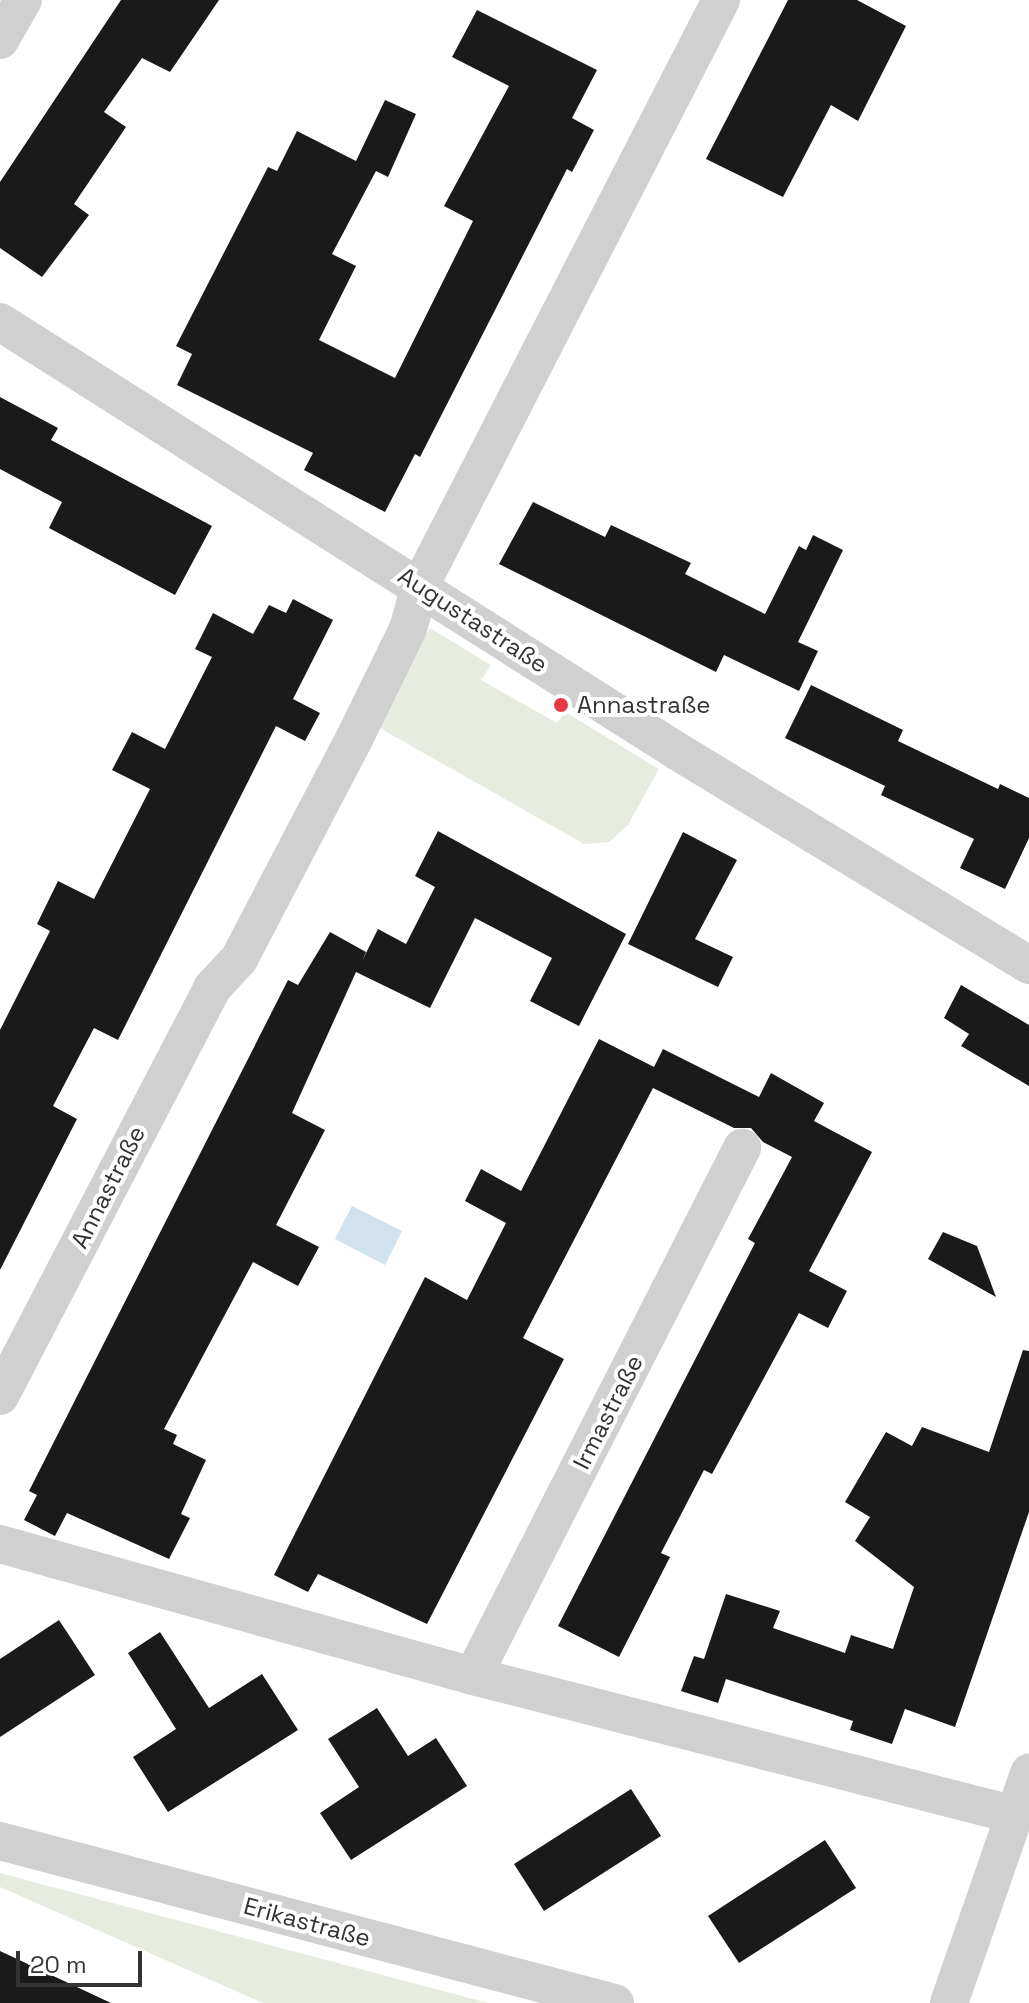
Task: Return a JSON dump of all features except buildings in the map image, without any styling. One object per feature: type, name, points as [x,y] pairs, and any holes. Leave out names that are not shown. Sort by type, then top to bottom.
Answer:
[{"type":"street","points":[[0,40],[23,0]]},
{"type":"street","name":"Annastraße","points":[[0,1396],[212,988],[239,959],[295,853],[408,629],[420,586],[721,0]]},
{"type":"street","name":"Augustastraße","points":[[0,322],[690,759],[1029,965]]},
{"type":"street","name":"Irmastraße","points":[[473,1676],[742,1148]]},
{"type":"street","points":[[0,1544],[473,1676],[1015,1815]]},
{"type":"street","points":[[949,2003],[1029,1773]]},
{"type":"street","name":"Erikastraße","points":[[0,1841],[615,2003]]},
{"type":"shaded area","points":[[430,628],[491,665],[481,680],[557,723],[565,712],[659,769],[628,825],[609,842],[584,844],[378,727]]},
{"type":"shaded area","points":[[0,1873],[488,2003],[263,2003],[0,1887]]},
{"type":"water","points":[[352,1206],[402,1231],[385,1265],[335,1239]]},
{"type":"place","name":"Annastraße","points":[[561,705]]}]
